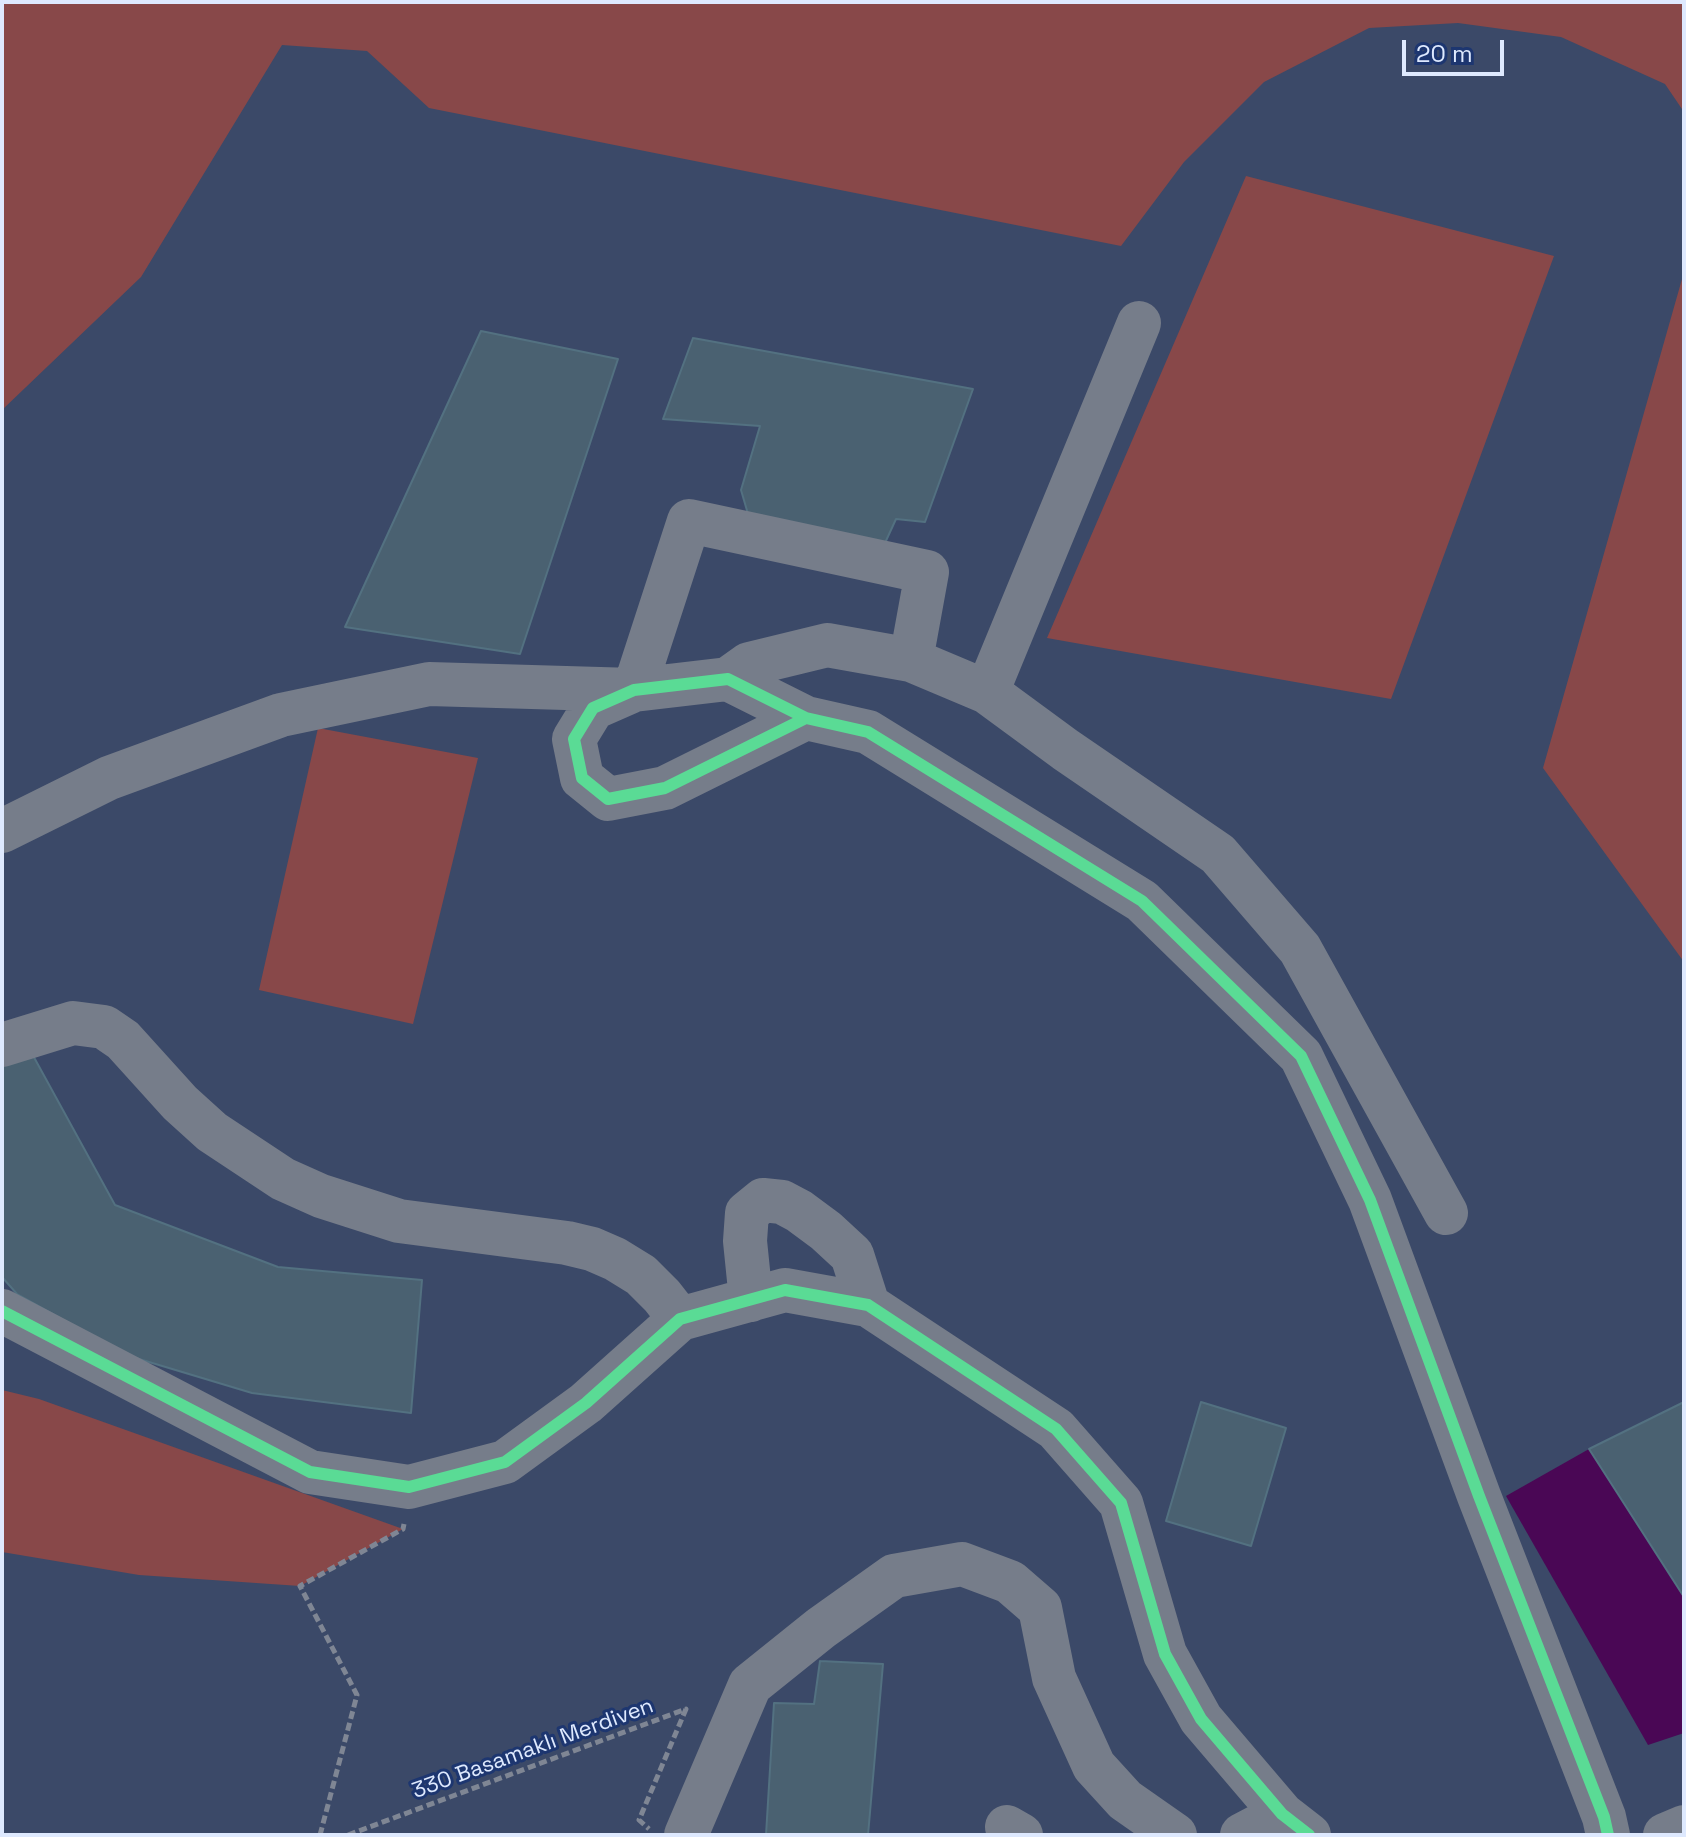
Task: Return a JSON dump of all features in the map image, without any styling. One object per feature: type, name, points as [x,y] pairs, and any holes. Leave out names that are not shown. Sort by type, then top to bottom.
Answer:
[{"type":"street","points":[[987,692],[1139,323]]},
{"type":"street","points":[[806,718],[665,788],[608,799],[582,778],[574,739],[593,708],[634,690],[689,521],[927,572],[911,660]]},
{"type":"street","points":[[2,831],[109,778],[281,715],[429,684],[634,690],[728,679],[749,664],[827,645],[911,660],[987,692],[1218,854],[1300,949],[1446,1213]]},
{"type":"street","points":[[728,679],[806,718],[868,732],[1142,901],[1301,1056],[1370,1200],[1479,1496],[1604,1817],[1608,1835]]},
{"type":"street","points":[[2,1045],[73,1023],[104,1027],[123,1040],[180,1103],[212,1132],[283,1179],[321,1196],[399,1221],[592,1249],[641,1275],[680,1319]]},
{"type":"street","points":[[751,1300],[745,1241],[747,1213],[763,1200],[782,1202],[799,1211],[852,1255],[868,1305]]},
{"type":"street","points":[[2,1311],[310,1472],[409,1487],[505,1462],[586,1403],[680,1319],[785,1290],[868,1305],[1056,1429],[1121,1503],[1165,1654],[1201,1719],[1295,1825]]},
{"type":"street","points":[[686,1835],[750,1685],[821,1628],[894,1576],[962,1564],[1010,1582],[1040,1608],[1054,1678],[1094,1766],[1125,1800],[1175,1835]]},
{"type":"street","points":[[1242,1835],[1295,1825]]},
{"type":"street","points":[[1665,1835],[1684,1827]]},
{"type":"path","points":[[320,1835],[357,1695],[300,1586],[403,1529],[409,1487]]},
{"type":"shaded area","points":[[2,2],[1684,2],[1684,112],[1665,84],[1561,37],[1458,23],[1369,28],[1264,82],[1184,162],[1121,246],[429,108],[367,51],[282,45],[141,277],[2,410]]},
{"type":"shaded area","points":[[1246,176],[1554,256],[1391,699],[1047,638]]},
{"type":"shaded area","points":[[1684,272],[1684,962],[1543,768]]},
{"type":"shaded area","points":[[318,728],[478,758],[413,1024],[259,990]]},
{"type":"shaded area","points":[[2,1390],[39,1399],[403,1529],[300,1586],[139,1575],[2,1552]]},
{"type":"shaded area","points":[[1589,1449],[1684,1597],[1684,1733],[1648,1745],[1506,1496]]},
{"type":"building","points":[[481,331],[618,359],[520,654],[345,627]]},
{"type":"building","points":[[693,338],[973,389],[925,522],[896,519],[885,543],[748,514],[741,490],[760,426],[663,419]]},
{"type":"building","points":[[30,1050],[115,1205],[278,1267],[422,1280],[411,1413],[252,1393],[129,1356],[17,1294],[2,1277],[2,1065]]},
{"type":"building","points":[[1201,1402],[1286,1428],[1251,1546],[1166,1521]]},
{"type":"building","points":[[1684,1402],[1684,1597],[1589,1449]]},
{"type":"building","points":[[820,1661],[883,1664],[868,1835],[766,1835],[774,1703],[814,1704]]},
{"type":"cycle path","points":[[806,718],[728,679],[634,690],[593,708],[574,739],[582,778],[608,799],[665,788],[806,718],[868,732],[1142,901],[1301,1056],[1370,1200],[1479,1496],[1604,1817],[1608,1835]]},
{"type":"cycle path","points":[[2,1311],[310,1472],[409,1487],[505,1462],[586,1403],[680,1319],[785,1290],[868,1305],[1056,1429],[1121,1503],[1165,1654],[1201,1719],[1282,1814],[1309,1835]]}]
